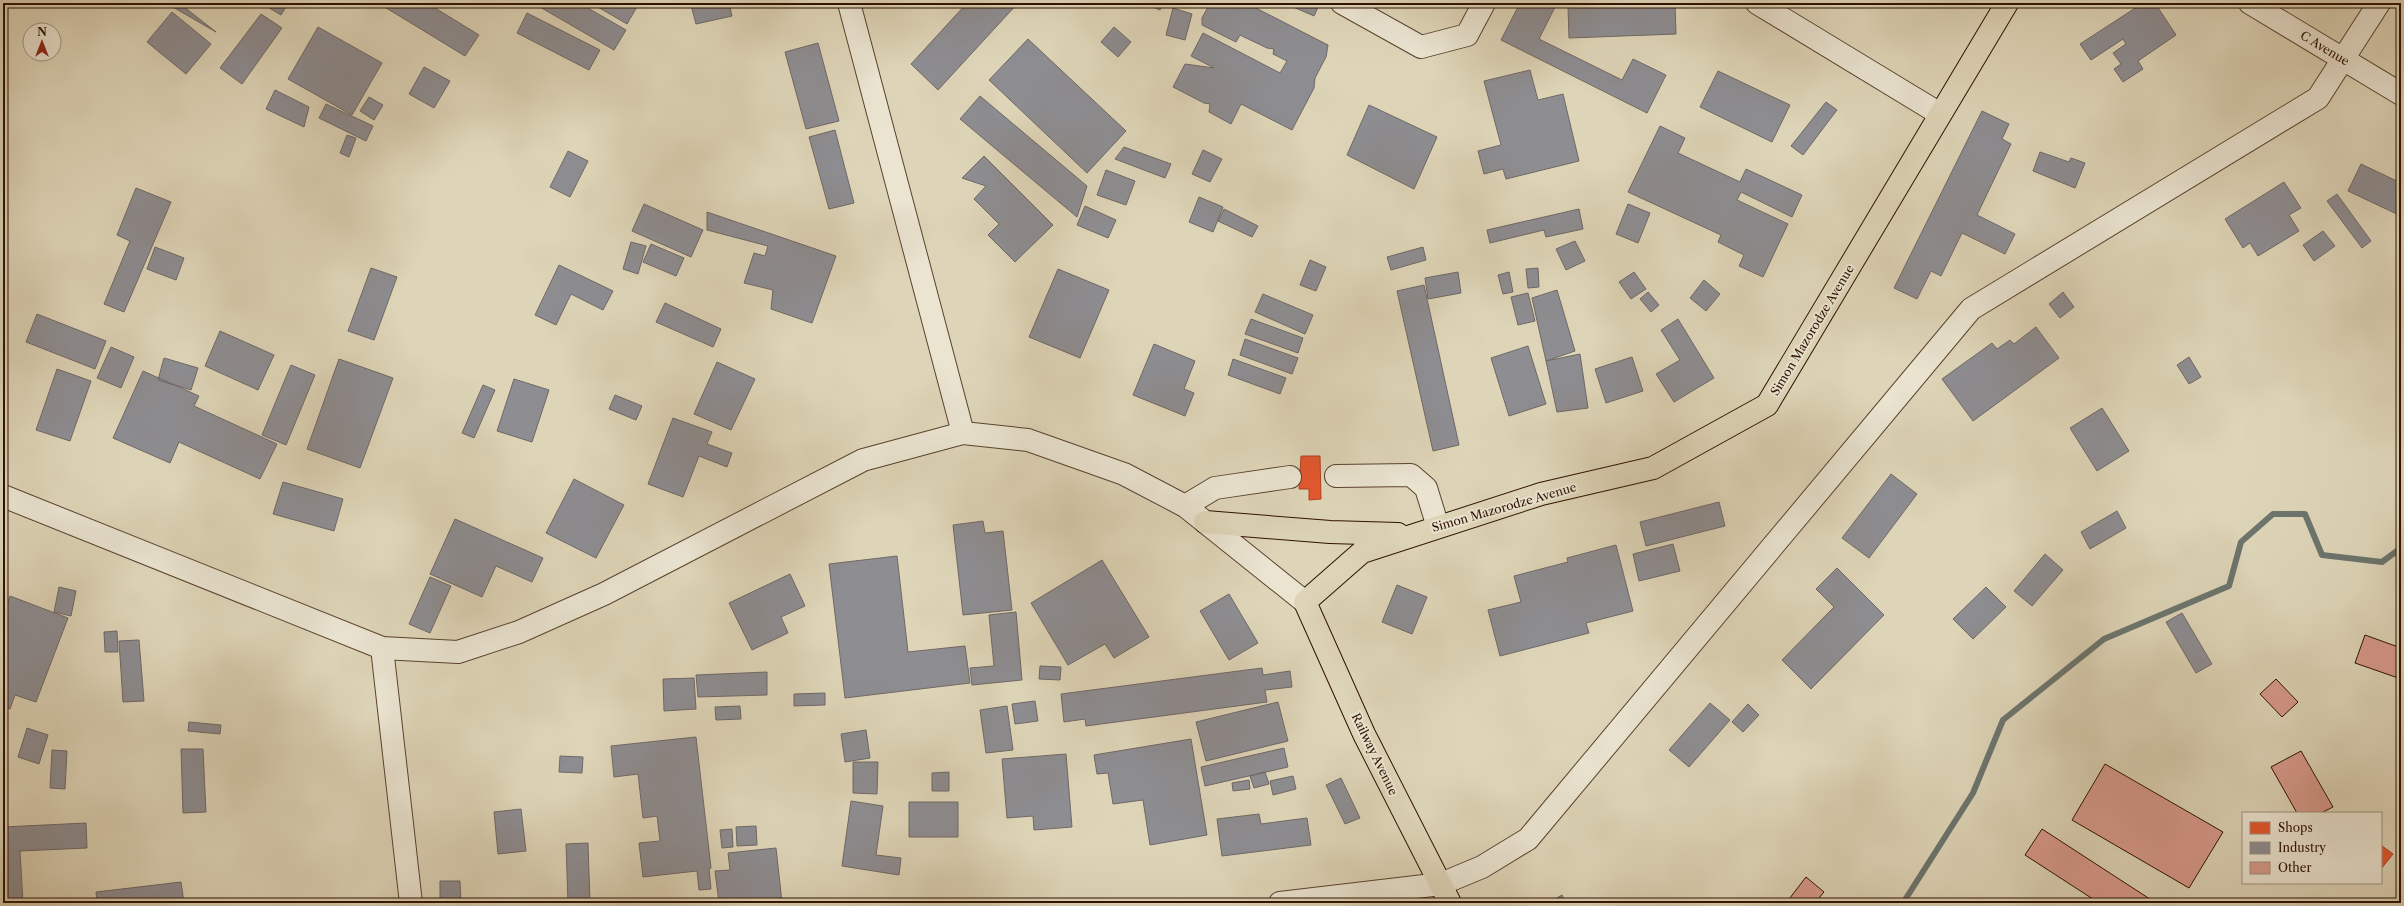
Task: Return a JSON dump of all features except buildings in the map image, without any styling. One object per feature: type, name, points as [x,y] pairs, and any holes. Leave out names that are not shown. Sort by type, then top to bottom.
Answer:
[{"type":"main road","name":"Simon Mazorodze Avenue","points":[[1305,602],[1362,552],[1412,534],[1541,494],[1653,468],[1767,405],[2007,3]]},
{"type":"main road","points":[[1205,522],[1330,532],[1412,534]]},
{"type":"main road","name":"Railway Avenue","points":[[1305,602],[1364,734],[1450,903]]},
{"type":"street","points":[[848,3],[963,433]]},
{"type":"street","points":[[1342,3],[1421,47],[1467,35],[1484,3]]},
{"type":"street","points":[[1757,3],[1940,114]]},
{"type":"street","name":"C Avenue","points":[[2250,3],[2401,94]]},
{"type":"street","points":[[1280,903],[1441,884],[1482,867],[1528,839],[1971,309],[2318,98],[2379,3]]},
{"type":"street","points":[[3,496],[382,648],[458,652],[518,632],[604,594],[863,460],[963,433],[1028,440],[1124,474],[1185,506],[1305,602]]},
{"type":"street","points":[[1336,476],[1411,476],[1426,488],[1438,527]]},
{"type":"street","points":[[1185,506],[1215,488],[1290,477]]},
{"type":"street","points":[[382,648],[411,903]]},
{"type":"waterway","points":[[1903,903],[1973,793],[2003,720],[2104,639],[2229,586],[2241,542],[2273,514],[2305,514],[2322,555],[2382,562],[2401,548]]}]
